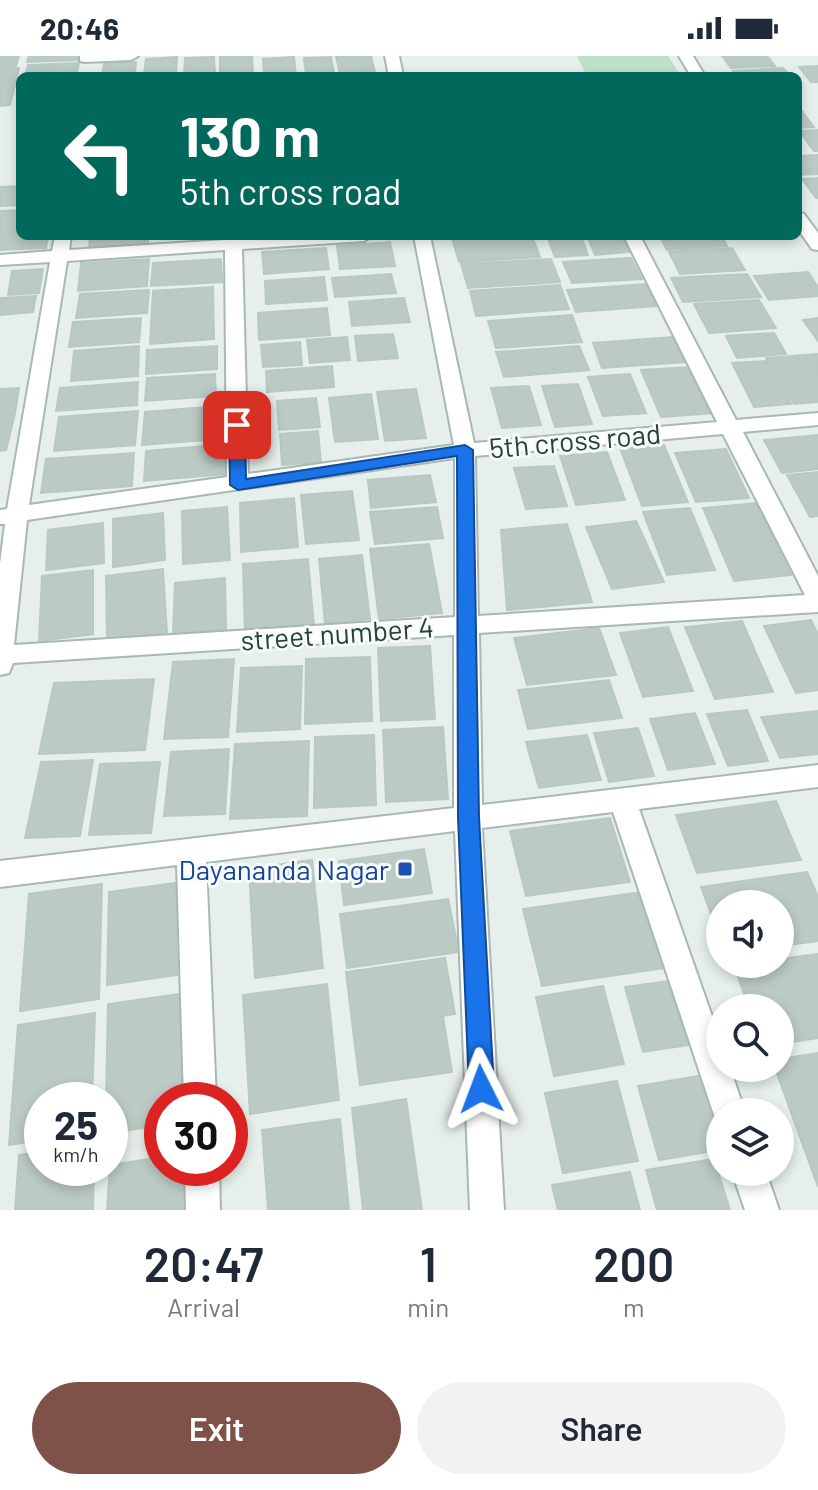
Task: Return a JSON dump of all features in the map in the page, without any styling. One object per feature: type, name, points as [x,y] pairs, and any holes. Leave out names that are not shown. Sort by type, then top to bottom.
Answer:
[{"type":"street","points":[[85,57],[131,56]]},
{"type":"street","points":[[802,220],[818,245]]},
{"type":"street","points":[[0,260],[62,246],[233,240],[238,485]]},
{"type":"street","points":[[423,240],[465,450],[468,817],[487,1210]]},
{"type":"street","points":[[634,240],[818,600]]},
{"type":"street","points":[[0,666],[9,516],[62,246]]},
{"type":"street","name":"5th cross road","points":[[9,516],[465,450],[818,419]]},
{"type":"street","name":"street number 4","points":[[1,655],[818,600]]},
{"type":"street","points":[[0,874],[818,776]]},
{"type":"street","points":[[622,799],[724,1098]]},
{"type":"street","points":[[191,851],[199,1082]]},
{"type":"street","points":[[202,1186],[203,1210]]},
{"type":"street","points":[[754,1186],[762,1210]]},
{"type":"green space","points":[[577,56],[668,56],[678,72],[585,72]]},
{"type":"building","points":[[0,56],[19,56],[16,66],[0,67]]},
{"type":"building","points":[[29,56],[80,56],[80,60],[27,62]]},
{"type":"building","points":[[220,56],[252,56],[253,72],[220,72]]},
{"type":"building","points":[[336,56],[371,56],[375,72],[340,72]]},
{"type":"building","points":[[722,56],[767,56],[775,66],[731,68]]},
{"type":"building","points":[[177,57],[176,72],[144,72],[146,59]]},
{"type":"building","points":[[214,57],[215,72],[184,72],[185,58]]},
{"type":"building","points":[[294,57],[296,72],[264,72],[263,59]]},
{"type":"building","points":[[331,57],[334,72],[306,72],[304,58]]},
{"type":"building","points":[[136,62],[135,72],[103,72],[104,64]]},
{"type":"building","points":[[79,63],[77,72],[26,72],[28,65]]},
{"type":"building","points":[[818,66],[818,82],[811,82],[799,67]]},
{"type":"building","points":[[19,68],[10,105],[0,106],[0,69]]},
{"type":"building","points":[[783,68],[786,72],[734,72]]},
{"type":"building","points":[[802,111],[814,127],[802,128]]},
{"type":"building","points":[[818,130],[818,151],[814,151],[802,131]]},
{"type":"building","points":[[818,155],[818,174],[802,175],[802,156]]},
{"type":"building","points":[[818,178],[818,198],[816,198],[802,179]]},
{"type":"building","points":[[16,186],[16,205],[0,206],[0,187]]},
{"type":"building","points":[[16,210],[16,240],[47,240],[46,248],[0,250],[0,211]]},
{"type":"building","points":[[90,240],[148,240],[148,245],[89,249]]},
{"type":"building","points":[[453,240],[534,240],[540,257],[459,262]]},
{"type":"building","points":[[549,240],[582,240],[588,255],[555,257]]},
{"type":"building","points":[[589,240],[623,240],[629,252],[595,255]]},
{"type":"building","points":[[662,240],[724,240],[727,246],[667,250]]},
{"type":"building","points":[[390,242],[395,266],[340,269],[337,246]]},
{"type":"building","points":[[326,248],[329,269],[264,274],[262,252]]},
{"type":"building","points":[[732,248],[745,270],[680,274],[669,252]]},
{"type":"building","points":[[631,258],[642,279],[572,283],[563,262]]},
{"type":"building","points":[[149,259],[147,286],[78,291],[81,263]]},
{"type":"building","points":[[221,259],[222,282],[151,286],[153,263]]},
{"type":"building","points":[[551,259],[560,282],[468,288],[461,264]]},
{"type":"building","points":[[43,269],[39,293],[8,295],[12,271]]},
{"type":"building","points":[[808,272],[818,287],[818,296],[769,300],[754,276]]},
{"type":"building","points":[[391,274],[396,293],[335,297],[332,278]]},
{"type":"building","points":[[747,274],[761,297],[683,302],[671,278]]},
{"type":"building","points":[[324,277],[327,300],[266,304],[265,281]]},
{"type":"building","points":[[646,284],[656,306],[576,312],[567,290]]},
{"type":"building","points":[[560,285],[569,309],[476,316],[470,291]]},
{"type":"building","points":[[213,287],[214,339],[150,344],[153,291]]},
{"type":"building","points":[[149,290],[147,313],[76,318],[80,294]]},
{"type":"building","points":[[36,296],[33,312],[0,315],[0,298]]},
{"type":"building","points":[[404,298],[410,322],[352,326],[349,302]]},
{"type":"building","points":[[759,300],[776,328],[709,333],[694,304]]},
{"type":"building","points":[[327,308],[330,335],[259,340],[258,313]]},
{"type":"building","points":[[572,315],[582,342],[496,348],[488,321]]},
{"type":"building","points":[[141,318],[139,342],[69,347],[73,322]]},
{"type":"building","points":[[818,318],[818,341],[803,320]]},
{"type":"building","points":[[774,333],[786,354],[737,358],[726,336]]},
{"type":"building","points":[[393,334],[398,358],[358,361],[355,336]]},
{"type":"building","points":[[347,337],[350,360],[310,363],[307,340]]},
{"type":"building","points":[[674,337],[686,362],[602,368],[593,343]]},
{"type":"building","points":[[300,342],[302,365],[263,367],[261,345]]},
{"type":"building","points":[[139,346],[138,376],[71,381],[74,351]]},
{"type":"building","points":[[217,346],[217,369],[146,374],[147,350]]},
{"type":"building","points":[[579,346],[589,370],[504,377],[496,352]]},
{"type":"building","points":[[817,354],[818,402],[794,404],[766,358]]},
{"type":"building","points":[[767,361],[791,404],[754,407],[732,363]]},
{"type":"building","points":[[332,366],[334,387],[267,392],[266,371]]},
{"type":"building","points":[[692,367],[715,413],[661,417],[641,370]]},
{"type":"building","points":[[215,374],[216,396],[145,401],[147,378]]},
{"type":"building","points":[[630,374],[646,413],[603,416],[588,377]]},
{"type":"building","points":[[138,382],[137,405],[56,411],[60,388]]},
{"type":"building","points":[[578,384],[592,424],[555,427],[542,386]]},
{"type":"building","points":[[529,386],[541,425],[502,428],[491,388]]},
{"type":"building","points":[[19,388],[15,413],[0,414],[0,389]]},
{"type":"building","points":[[416,389],[426,438],[385,441],[377,392]]},
{"type":"building","points":[[371,394],[378,439],[335,442],[329,398]]},
{"type":"building","points":[[316,398],[320,427],[279,430],[277,401]]},
{"type":"building","points":[[218,406],[219,439],[142,445],[145,412]]},
{"type":"building","points":[[138,411],[135,445],[54,451],[59,417]]},
{"type":"building","points":[[15,413],[6,450],[0,451],[0,414]]},
{"type":"building","points":[[318,431],[321,462],[282,465],[280,434]]},
{"type":"building","points":[[818,435],[818,469],[782,473],[764,440]]},
{"type":"building","points":[[227,444],[227,474],[144,481],[146,451]]},
{"type":"building","points":[[664,445],[688,502],[642,506],[620,448]]},
{"type":"building","points":[[726,449],[749,498],[696,502],[675,453]]},
{"type":"building","points":[[607,452],[625,500],[576,505],[560,456]]},
{"type":"building","points":[[134,453],[132,486],[41,493],[46,459]]},
{"type":"building","points":[[554,466],[567,506],[526,509],[514,468]]},
{"type":"building","points":[[818,472],[818,516],[810,517],[787,475]]},
{"type":"building","points":[[430,475],[436,502],[371,508],[368,480]]},
{"type":"building","points":[[352,491],[359,540],[306,544],[301,495]]},
{"type":"building","points":[[294,498],[298,547],[241,552],[240,503]]},
{"type":"building","points":[[756,503],[791,575],[734,581],[703,508]]},
{"type":"building","points":[[227,507],[230,560],[183,564],[182,511]]},
{"type":"building","points":[[437,507],[443,538],[375,544],[370,512]]},
{"type":"building","points":[[690,508],[715,570],[667,575],[643,512]]},
{"type":"building","points":[[163,513],[165,560],[113,567],[113,519]]},
{"type":"building","points":[[636,521],[664,582],[612,589],[586,527]]},
{"type":"building","points":[[103,523],[104,563],[46,570],[48,530]]},
{"type":"building","points":[[567,524],[592,602],[507,610],[501,530]]},
{"type":"building","points":[[429,544],[442,613],[379,619],[370,549]]},
{"type":"building","points":[[362,555],[370,619],[325,623],[319,559]]},
{"type":"building","points":[[308,559],[314,626],[245,632],[243,564]]},
{"type":"building","points":[[163,569],[167,633],[107,641],[106,576]]},
{"type":"building","points":[[93,570],[93,634],[39,641],[42,576]]},
{"type":"building","points":[[225,578],[226,629],[173,634],[175,583]]},
{"type":"building","points":[[811,620],[818,634],[818,690],[796,693],[764,626]]},
{"type":"building","points":[[742,621],[773,692],[715,699],[685,627]]},
{"type":"building","points":[[668,627],[693,691],[643,697],[620,633]]},
{"type":"building","points":[[599,628],[616,675],[527,685],[514,638]]},
{"type":"building","points":[[430,646],[435,719],[381,721],[378,648]]},
{"type":"building","points":[[370,657],[372,721],[305,724],[306,659]]},
{"type":"building","points":[[234,659],[228,737],[164,739],[173,662]]},
{"type":"building","points":[[302,666],[300,729],[237,732],[241,668]]},
{"type":"building","points":[[154,679],[145,750],[39,754],[54,683]]},
{"type":"building","points":[[609,680],[622,718],[528,729],[518,690]]},
{"type":"building","points":[[747,710],[768,761],[728,766],[707,714]]},
{"type":"building","points":[[818,711],[818,754],[780,758],[761,717]]},
{"type":"building","points":[[695,713],[715,764],[668,770],[650,719]]},
{"type":"building","points":[[443,727],[448,799],[386,802],[383,730]]},
{"type":"building","points":[[638,728],[654,776],[609,782],[594,733]]},
{"type":"building","points":[[374,735],[376,805],[314,808],[315,737]]},
{"type":"building","points":[[587,735],[601,780],[539,788],[526,742]]},
{"type":"building","points":[[309,741],[307,816],[230,819],[235,744]]},
{"type":"building","points":[[229,749],[225,814],[164,816],[171,752]]},
{"type":"building","points":[[93,760],[80,836],[25,838],[41,762]]},
{"type":"building","points":[[160,762],[151,833],[89,835],[100,764]]},
{"type":"building","points":[[776,801],[801,860],[697,873],[676,815]]},
{"type":"building","points":[[610,818],[630,882],[526,896],[510,831]]},
{"type":"building","points":[[424,849],[432,893],[344,905],[339,861]]},
{"type":"building","points":[[312,860],[323,968],[255,978],[249,869]]},
{"type":"building","points":[[807,872],[818,897],[818,941],[794,944],[794,890],[706,890],[706,900],[701,887]]},
{"type":"building","points":[[176,883],[177,975],[107,985],[109,892]]},
{"type":"building","points":[[102,884],[99,999],[20,1011],[29,894]]},
{"type":"building","points":[[641,892],[665,968],[542,986],[523,909]]},
{"type":"building","points":[[448,899],[459,952],[347,968],[340,914]]},
{"type":"building","points":[[818,954],[818,1038],[794,1042],[794,994],[744,994],[738,978],[794,978],[794,957]]},
{"type":"building","points":[[445,958],[455,1014],[353,1030],[346,972]]},
{"type":"building","points":[[668,981],[689,1045],[643,1052],[625,987]]},
{"type":"building","points":[[327,984],[339,1100],[250,1114],[243,995]]},
{"type":"building","points":[[603,986],[624,1064],[554,1076],[536,997]]},
{"type":"building","points":[[187,993],[189,1082],[144,1082],[144,1128],[128,1130],[128,1082],[106,1082],[108,1004]]},
{"type":"building","points":[[95,1013],[93,1082],[24,1082],[24,1143],[9,1145],[18,1025]]},
{"type":"building","points":[[443,1017],[452,1072],[360,1085],[353,1030]]},
{"type":"building","points":[[818,1053],[818,1187],[794,1121],[794,1098],[786,1098],[780,1082],[794,1082],[794,1057]]},
{"type":"building","points":[[705,1075],[712,1098],[706,1098],[706,1152],[659,1160],[638,1086]]},
{"type":"building","points":[[617,1081],[638,1161],[563,1173],[545,1093]]},
{"type":"building","points":[[406,1099],[422,1210],[363,1210],[352,1108]]},
{"type":"building","points":[[340,1119],[349,1210],[268,1210],[262,1130]]},
{"type":"building","points":[[24,1154],[24,1186],[94,1186],[93,1210],[15,1210],[19,1155]]},
{"type":"building","points":[[144,1160],[144,1186],[196,1186],[197,1210],[107,1210],[109,1186],[128,1186],[128,1162]]},
{"type":"building","points":[[706,1160],[706,1186],[722,1186],[730,1210],[657,1210],[646,1170]]},
{"type":"building","points":[[630,1172],[640,1210],[558,1210],[552,1185]]},
{"type":"place","name":"Dayananda Nagar","points":[[405,869]]},
{"type":"route","points":[[237,425],[238,485],[465,450],[468,817],[481,1089]]}]
